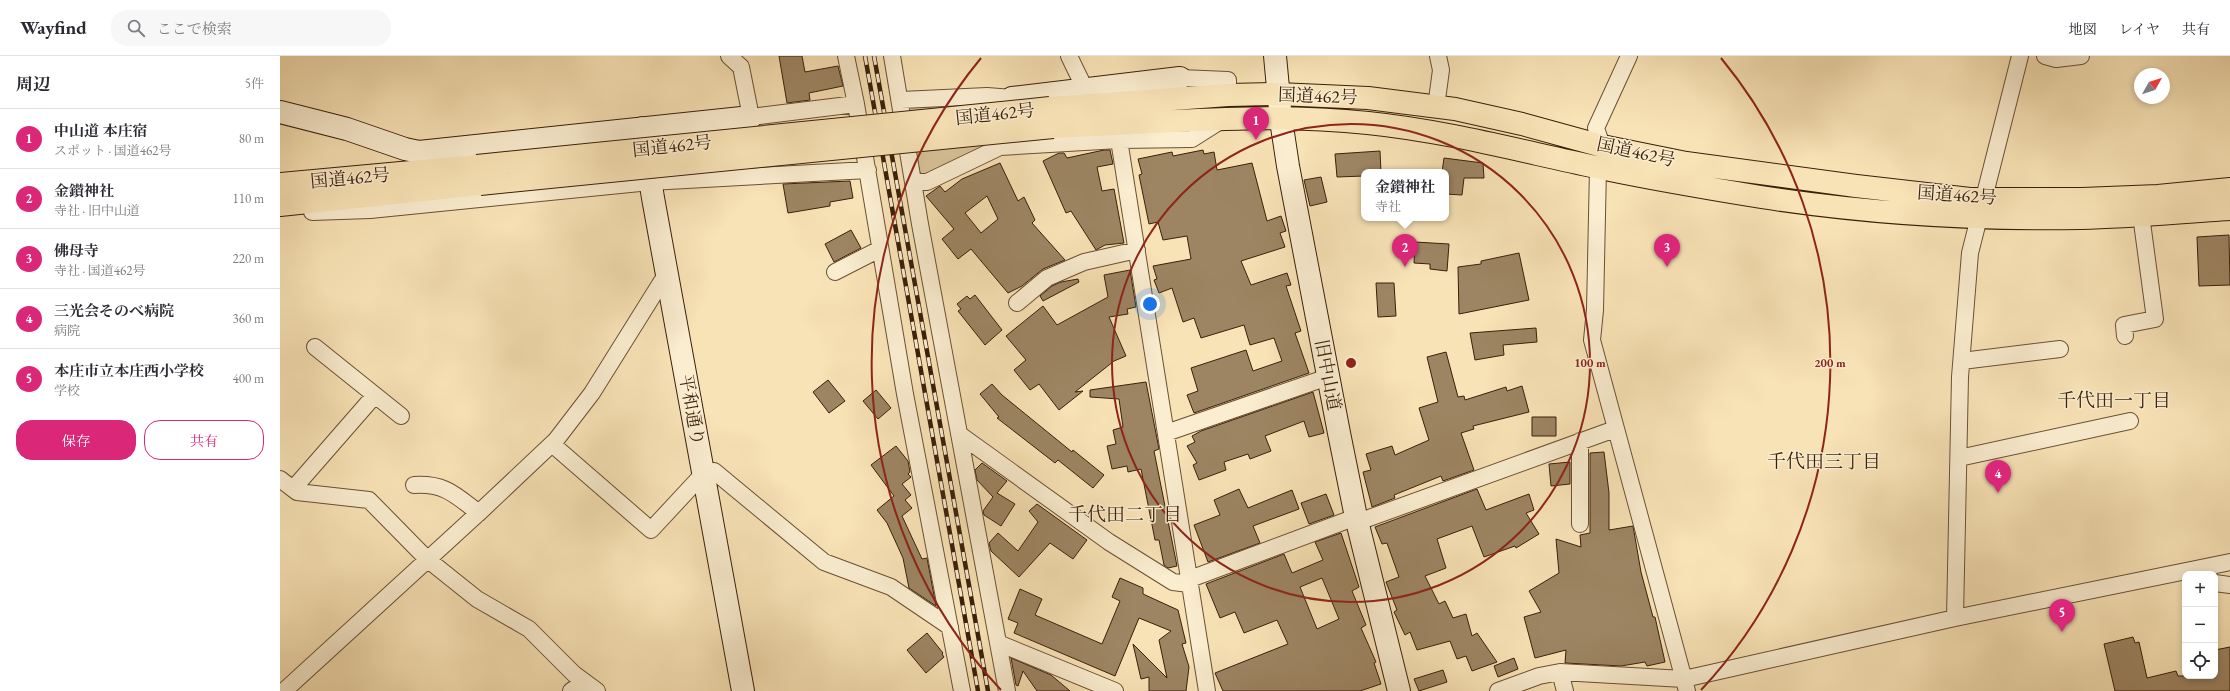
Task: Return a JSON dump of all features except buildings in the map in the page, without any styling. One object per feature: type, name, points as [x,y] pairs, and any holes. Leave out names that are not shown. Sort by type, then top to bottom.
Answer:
[{"type":"highway","name":"国道462号","points":[[280,184],[478,175],[1051,118],[1228,95],[1278,94],[1368,98],[1436,107],[1522,124],[1602,146],[1686,163],[1856,186],[1981,207],[2084,218],[2141,216],[2230,209]]},
{"type":"highway","name":"国道462号","points":[[1051,118],[1280,120],[1367,123],[1451,134],[1598,168],[1762,197],[1851,209],[1981,207],[2082,199],[2158,196],[2230,189]]},
{"type":"highway","name":"国道462号","points":[[280,205],[311,213],[478,175]]},
{"type":"street","points":[[729,56],[741,67],[751,117]]},
{"type":"street","points":[[846,56],[868,170],[880,249],[962,691]]},
{"type":"street","points":[[892,56],[1006,691]]},
{"type":"street","points":[[1069,56],[1085,89]]},
{"type":"street","name":"旧中山道","points":[[1275,56],[1280,120],[1328,377],[1357,519],[1399,691]]},
{"type":"street","points":[[1436,107],[1441,70],[1438,56]]},
{"type":"street","points":[[1602,146],[1596,128],[1629,56]]},
{"type":"street","points":[[1955,618],[1962,361],[1970,253],[2020,56]]},
{"type":"street","points":[[2045,56],[2056,59],[2081,56]]},
{"type":"street","points":[[901,100],[987,96],[1012,98],[1180,78],[1228,80],[1228,95]]},
{"type":"street","points":[[280,112],[347,129],[406,150],[419,152],[751,117],[856,104]]},
{"type":"street","points":[[914,182],[927,182],[1000,147],[1119,140],[1192,138],[1222,120]]},
{"type":"street","name":"平和通り","points":[[642,128],[650,182],[743,691]]},
{"type":"street","points":[[1119,140],[1207,691]]},
{"type":"street","points":[[1598,168],[1595,310],[1592,340],[1615,429],[1686,685]]},
{"type":"street","points":[[311,213],[370,210],[650,182],[868,170]]},
{"type":"street","points":[[2125,336],[2124,325],[2156,319],[2141,216]]},
{"type":"street","points":[[835,272],[880,249]]},
{"type":"street","points":[[1017,303],[1047,278],[1084,262],[1137,250]]},
{"type":"street","points":[[288,690],[552,444],[592,394],[667,273]]},
{"type":"street","points":[[315,347],[401,416]]},
{"type":"street","points":[[1962,361],[2060,349]]},
{"type":"street","points":[[1166,433],[1328,377]]},
{"type":"street","points":[[293,489],[375,395]]},
{"type":"street","points":[[1959,458],[2130,421]]},
{"type":"street","points":[[959,434],[1109,542],[1173,582],[1190,582],[1357,519],[1615,429]]},
{"type":"street","points":[[1580,442],[1580,524]]},
{"type":"street","points":[[552,444],[651,530],[703,474],[714,471],[824,562],[891,587],[950,627]]},
{"type":"street","points":[[280,479],[297,492],[369,500],[427,559],[477,599],[529,629],[590,686]]},
{"type":"street","points":[[414,485],[432,484],[448,490],[479,513]]},
{"type":"street","points":[[2195,571],[2230,562]]},
{"type":"street","points":[[1498,691],[1539,676],[1560,672],[1686,685],[1955,618],[2182,574]]},
{"type":"street","points":[[2218,582],[2230,584]]},
{"type":"street","points":[[998,643],[1115,691]]},
{"type":"street","points":[[1560,672],[1565,691]]},
{"type":"street","points":[[571,691],[590,686]]},
{"type":"shaded area","points":[[987,101],[1039,139],[931,176],[920,173],[907,106]]},
{"type":"railway","points":[[865,56],[978,691]]},
{"type":"railway","points":[[874,56],[988,691]]},
{"type":"place","name":"中山道 本庄宿","points":[[1256,140]]},
{"type":"place","name":"金鑚神社","points":[[1405,267]]},
{"type":"place","name":"佛母寺","points":[[1667,267]]},
{"type":"place","name":"三光会そのべ病院","points":[[1998,493]]},
{"type":"place","name":"本庄市立本庄西小学校","points":[[2062,632]]},
{"type":"district","name":"千代田一丁目","points":[[2114,400]]},
{"type":"district","name":"千代田三丁目","points":[[1824,461]]},
{"type":"district","name":"千代田二丁目","points":[[1125,514]]}]
